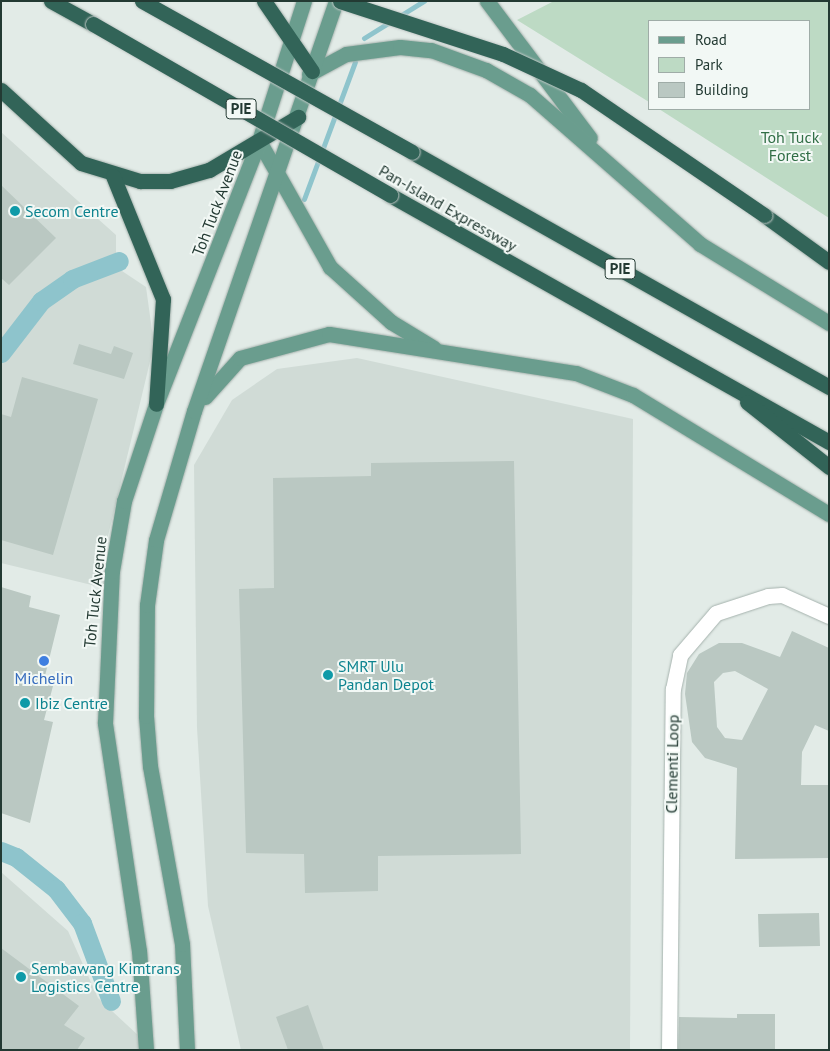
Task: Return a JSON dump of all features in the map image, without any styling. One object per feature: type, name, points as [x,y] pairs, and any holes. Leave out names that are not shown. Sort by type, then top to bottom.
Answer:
[{"type":"highway","name":"Pan-Island Expressway","points":[[51,1],[390,195],[829,442]]},
{"type":"highway","name":"Pan-Island Expressway","points":[[142,1],[829,387]]},
{"type":"highway","points":[[264,1],[312,71]]},
{"type":"highway","points":[[340,1],[503,54],[558,79],[764,215],[829,262]]},
{"type":"highway","points":[[1,90],[56,144],[81,163],[113,176],[140,181],[193,176],[225,163],[298,117]]},
{"type":"highway","points":[[113,176],[163,299],[156,404]]},
{"type":"highway","points":[[733,389],[781,433],[829,467]]},
{"type":"main road","name":"Toh Tuck Avenue","points":[[146,1050],[139,951],[105,722],[112,571],[124,501],[156,404],[259,141],[290,38],[304,1]]},
{"type":"main road","points":[[187,1050],[182,944],[150,766],[145,662],[156,540],[194,411],[280,171],[336,1]]},
{"type":"main road","points":[[487,1],[603,155]]},
{"type":"main road","points":[[272,102],[312,71],[346,54],[373,48],[431,50],[486,70],[530,95],[603,155],[700,244],[829,324]]},
{"type":"main road","points":[[259,141],[280,171],[330,267],[391,322],[438,350]]},
{"type":"main road","points":[[194,411],[240,358],[305,338],[359,336],[403,348],[438,350],[576,373],[613,385],[829,514]]},
{"type":"street","name":"Clementi Loop","points":[[670,1050],[673,689],[680,655],[716,613],[768,596],[782,595],[829,616]]},
{"type":"shaded area","points":[[1,132],[116,235],[116,267],[146,287],[154,345],[96,586],[1,563]]},
{"type":"shaded area","points":[[357,358],[633,419],[630,1050],[241,1050],[208,906],[197,728],[194,465],[232,400],[277,369]]},
{"type":"shaded area","points":[[1,872],[68,931],[98,998],[140,1037],[140,1050],[1,1050]]},
{"type":"green space","name":"Toh Tuck Forest","points":[[554,1],[829,1],[829,218],[661,110],[810,110],[810,20],[648,20],[648,101],[517,20]]},
{"type":"building","name":"Secom Centre","points":[[1,185],[56,238],[9,285],[1,278]]},
{"type":"building","points":[[79,344],[111,354],[114,346],[133,353],[124,379],[73,364]]},
{"type":"building","points":[[22,377],[98,399],[53,555],[1,540],[1,414],[11,417]]},
{"type":"building","points":[[514,461],[521,854],[378,856],[378,891],[305,893],[304,854],[246,853],[239,589],[274,588],[273,478],[371,476],[371,463]]},
{"type":"building","name":"Ibiz Centre","points":[[1,587],[31,596],[29,607],[60,615],[43,684],[53,686],[44,720],[53,722],[30,823],[1,813]]},
{"type":"building","points":[[792,631],[829,648],[829,731],[815,725],[802,752],[801,785],[829,785],[829,858],[735,859],[737,768],[705,758],[692,742],[685,694],[687,673],[699,654],[719,643],[742,643],[780,657]],"holes":[[[735,671],[768,689],[742,740],[725,738],[717,727],[714,682],[723,673]]]},
{"type":"building","points":[[819,913],[820,946],[759,947],[758,914]]},
{"type":"building","name":"Sembawang Kimtrans Logistics Centre","points":[[1,948],[79,1006],[64,1025],[85,1038],[77,1050],[1,1050]]},
{"type":"building","points":[[308,1005],[324,1050],[288,1050],[276,1017]]},
{"type":"building","points":[[737,1014],[775,1014],[775,1050],[678,1050],[679,1017],[737,1018]]},
{"type":"waterway","points":[[398,17],[424,1]]},
{"type":"waterway","points":[[364,38],[391,21]]},
{"type":"waterway","points":[[304,199],[355,62]]},
{"type":"waterway","points":[[1,353],[41,301],[72,279],[119,261]]},
{"type":"waterway","points":[[1,851],[16,857],[56,889],[82,923],[111,1001]]},
{"type":"place","name":"Secom Centre","points":[[15,211]]},
{"type":"place","name":"Michelin","points":[[44,661]]},
{"type":"place","name":"SMRT Ulu Pandan Depot","points":[[328,675]]},
{"type":"place","name":"Ibiz Centre","points":[[25,703]]},
{"type":"place","name":"Sembawang Kimtrans Logistics Centre","points":[[21,977]]}]
